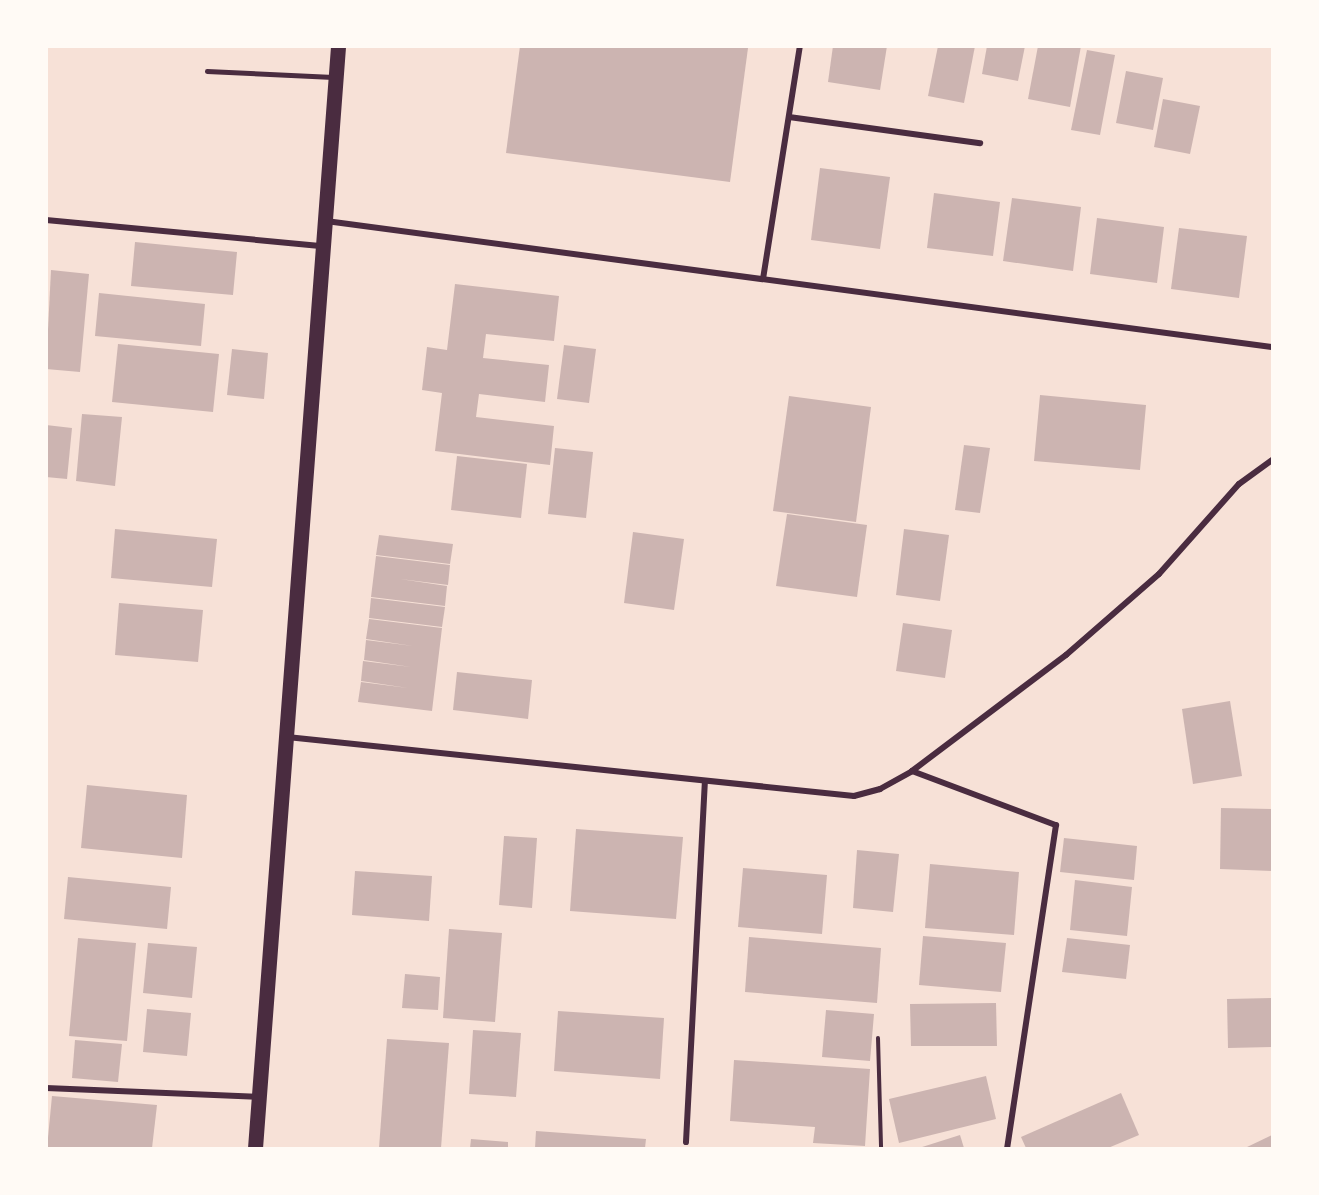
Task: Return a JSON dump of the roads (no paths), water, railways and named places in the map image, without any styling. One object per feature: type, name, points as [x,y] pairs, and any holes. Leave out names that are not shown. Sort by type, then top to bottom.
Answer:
[{"type":"main road","points":[[255,1149],[338,46]]},
{"type":"street","points":[[763,279],[800,46]]},
{"type":"street","points":[[789,117],[980,143]]},
{"type":"street","points":[[46,220],[323,246]]},
{"type":"street","points":[[325,221],[1272,347]]},
{"type":"street","points":[[287,736],[854,796],[912,771],[1066,655],[1159,574],[1239,484],[1272,460]]},
{"type":"street","points":[[912,771],[1056,825],[1007,1149]]},
{"type":"street","points":[[686,1142],[705,781]]},
{"type":"street","points":[[46,1088],[260,1097]]},
{"type":"lane","points":[[207,71],[335,77]]}]
